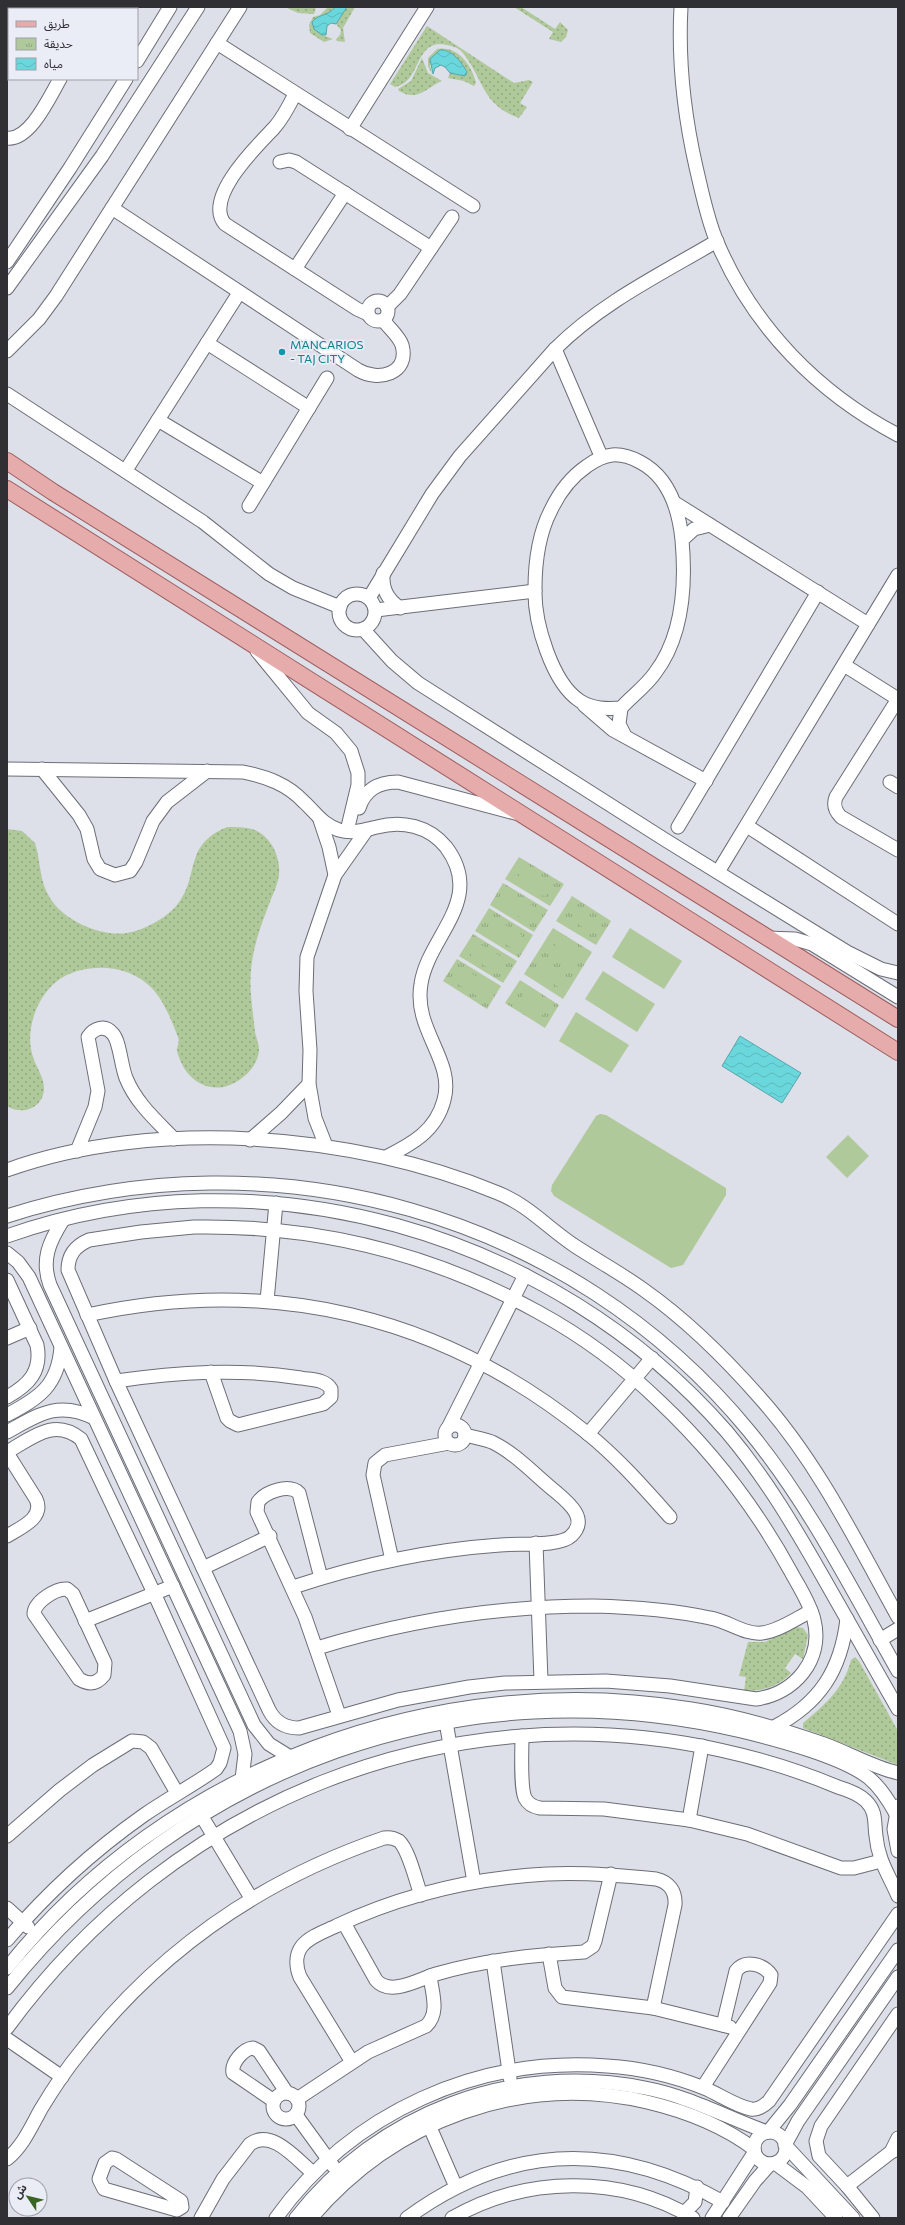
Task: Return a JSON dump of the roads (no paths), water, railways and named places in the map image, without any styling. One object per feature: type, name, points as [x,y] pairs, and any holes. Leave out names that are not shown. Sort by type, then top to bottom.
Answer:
[{"type":"main road","points":[[7,461],[53,492],[898,1019]]},
{"type":"main road","points":[[7,488],[252,645],[898,1052]]},
{"type":"street","points":[[138,59],[170,7]]},
{"type":"street","points":[[7,288],[102,156],[198,7]]},
{"type":"street","points":[[7,351],[39,319],[56,296],[240,7]]},
{"type":"street","points":[[350,129],[427,7]]},
{"type":"street","points":[[681,7],[680,55],[686,112],[698,178],[716,241],[731,272],[754,310],[789,353],[844,402],[898,436]]},
{"type":"street","points":[[217,43],[473,206]]},
{"type":"street","points":[[7,138],[17,137],[29,129],[59,80]]},
{"type":"street","points":[[7,262],[70,168],[125,80]]},
{"type":"street","points":[[295,94],[282,118],[245,158],[225,192],[219,210],[220,218],[225,224],[368,314],[374,321],[383,320],[388,313],[388,307],[400,294],[452,217]]},
{"type":"street","points":[[280,162],[289,160],[296,162],[431,248]]},
{"type":"street","points":[[295,269],[344,193]]},
{"type":"street","points":[[112,208],[358,370],[372,376],[386,376],[393,372],[398,367],[403,353],[399,339],[383,320]]},
{"type":"street","points":[[369,598],[432,494],[460,456],[555,349],[572,333],[605,307],[716,241]]},
{"type":"street","points":[[126,470],[239,293]]},
{"type":"street","points":[[368,314],[369,308],[375,302],[381,301],[388,307]]},
{"type":"street","points":[[207,343],[309,408]]},
{"type":"street","points":[[555,349],[601,456]]},
{"type":"street","points":[[249,506],[327,378]]},
{"type":"street","points":[[7,394],[126,470],[203,522],[270,574],[293,588],[340,607]]},
{"type":"street","points":[[158,420],[263,483]]},
{"type":"street","points":[[625,736],[619,724],[621,708],[656,672],[673,636],[683,588],[684,567],[680,522],[675,503],[669,491],[645,464],[631,457],[616,454],[601,456],[580,470],[563,489],[550,511],[536,566],[535,591],[540,627],[549,655],[568,689],[601,722],[625,736],[706,781]]},
{"type":"street","points":[[675,503],[868,624]]},
{"type":"street","points":[[682,540],[694,529],[710,525]]},
{"type":"street","points":[[383,573],[382,584],[385,594],[400,608]]},
{"type":"street","points":[[718,872],[898,575]]},
{"type":"street","points":[[376,610],[535,591]]},
{"type":"street","points":[[678,827],[818,592]]},
{"type":"street","points":[[356,593],[369,598],[376,610],[375,618],[370,625],[363,629],[356,630],[348,628],[342,622],[340,607],[348,596],[356,593]]},
{"type":"street","points":[[363,629],[392,661],[418,683],[847,952],[881,969],[898,973]]},
{"type":"street","points":[[252,645],[308,713],[344,741],[355,762],[361,792],[355,831],[335,875],[307,957],[306,991],[310,1050],[309,1084],[315,1118],[326,1146]]},
{"type":"street","points":[[844,665],[898,699],[836,797],[835,807],[841,816],[898,850]]},
{"type":"street","points":[[580,701],[593,707],[607,709],[621,708]]},
{"type":"street","points":[[7,769],[243,772],[279,783],[296,794],[320,820],[332,827],[355,831],[392,824],[419,827],[430,833],[446,847],[453,860],[459,881],[456,910],[450,923],[428,958],[420,986],[419,1002],[422,1018],[443,1067],[445,1079],[445,1099],[437,1118],[430,1128],[408,1146],[386,1157]]},
{"type":"street","points":[[42,769],[79,816],[87,829],[94,859],[100,869],[115,875],[130,871],[136,862],[153,821],[167,802],[207,771]]},
{"type":"street","points":[[361,792],[384,783],[398,782],[520,814]]},
{"type":"street","points":[[320,820],[329,847],[335,875]]},
{"type":"street","points":[[747,826],[898,924]]},
{"type":"street","points":[[766,938],[790,939],[812,944],[898,997]]},
{"type":"street","points":[[77,1151],[90,1121],[98,1091],[88,1038],[94,1030],[100,1028],[110,1030],[116,1038],[120,1063],[132,1092],[143,1107],[174,1139]]},
{"type":"street","points":[[250,1140],[281,1113],[309,1084]]},
{"type":"street","points":[[8,1169],[77,1151],[174,1139],[250,1140],[326,1146],[386,1157],[477,1185],[500,1194],[520,1205],[575,1246],[644,1290],[694,1331],[746,1383],[790,1434],[818,1476],[898,1618]]},
{"type":"street","points":[[7,1216],[66,1199],[102,1192],[175,1183],[250,1182],[294,1186],[360,1196],[432,1215],[502,1242],[560,1273],[609,1303],[655,1338],[722,1400],[780,1471],[809,1514],[898,1671]]},
{"type":"street","points":[[175,1183],[177,1202]]},
{"type":"street","points":[[7,1236],[63,1220],[131,1207],[177,1202],[243,1201],[276,1203],[350,1213],[422,1232],[471,1250],[525,1275],[592,1314],[647,1355],[710,1414],[761,1476],[791,1521],[898,1709]]},
{"type":"street","points":[[267,1301],[276,1203]]},
{"type":"street","points":[[63,1220],[51,1238],[46,1253],[46,1270],[50,1286],[227,1666],[261,1735],[274,1748],[290,1757]]},
{"type":"street","points":[[220,1227],[274,1229],[336,1238],[397,1252],[456,1273],[513,1299],[564,1328],[635,1379],[682,1423],[726,1472],[781,1553],[811,1611],[816,1632],[814,1649],[809,1664],[791,1685],[767,1698],[745,1699],[638,1683],[541,1681],[469,1687],[398,1700],[339,1715],[299,1728],[284,1726],[272,1716],[116,1381],[68,1270],[70,1254],[82,1243],[115,1235],[168,1229],[220,1227]]},
{"type":"street","points":[[7,1253],[18,1262],[30,1277],[61,1347],[240,1731],[245,1754],[242,1779]]},
{"type":"street","points":[[449,1443],[445,1436],[448,1428],[525,1275]]},
{"type":"street","points":[[7,1280],[37,1345],[38,1364],[29,1382],[22,1389],[7,1397]]},
{"type":"street","points":[[87,1315],[176,1300],[237,1299],[304,1305],[377,1321],[433,1341],[481,1363],[518,1383],[588,1434],[644,1488],[670,1517]]},
{"type":"street","points":[[7,1338],[30,1328]]},
{"type":"street","points":[[588,1434],[635,1379],[655,1338]]},
{"type":"street","points":[[7,1415],[29,1404],[49,1386],[60,1361],[61,1347]]},
{"type":"street","points":[[116,1381],[154,1376],[211,1372],[267,1374],[323,1382],[331,1389],[331,1397],[323,1404],[238,1425],[227,1418],[211,1372]]},
{"type":"street","points":[[7,1432],[36,1416],[60,1409],[72,1409],[94,1418]]},
{"type":"street","points":[[392,1560],[373,1475],[375,1462],[385,1455],[449,1443],[458,1445],[464,1440],[465,1431],[460,1426],[454,1424],[448,1428]]},
{"type":"street","points":[[7,1536],[32,1520],[37,1514],[39,1507],[36,1499],[7,1452],[44,1431],[54,1428],[64,1429],[73,1433],[81,1439],[154,1593],[224,1748],[223,1756],[216,1769],[144,1815],[91,1857],[23,1922],[7,1940]]},
{"type":"street","points":[[293,1587],[321,1578],[392,1560],[464,1548],[558,1542],[571,1536],[578,1523],[575,1509],[505,1450],[485,1440],[465,1435]]},
{"type":"street","points":[[321,1578],[300,1497],[296,1490],[288,1488],[265,1495],[258,1502],[257,1512],[270,1536],[293,1587],[317,1648],[339,1715]]},
{"type":"street","points":[[203,1568],[270,1536]]},
{"type":"street","points":[[536,1543],[541,1681]]},
{"type":"street","points":[[85,1621],[173,1586]]},
{"type":"street","points":[[67,1589],[73,1594],[85,1621],[106,1669],[101,1679],[90,1683],[79,1679],[35,1618],[34,1610],[39,1602],[60,1590],[67,1589]]},
{"type":"street","points":[[317,1648],[360,1635],[411,1623],[493,1610],[538,1607],[595,1606],[652,1610],[717,1619],[757,1633],[772,1630],[811,1611]]},
{"type":"street","points":[[774,1727],[803,1709],[826,1684],[841,1653],[847,1618]]},
{"type":"street","points":[[880,1640],[898,1630]]},
{"type":"street","points":[[227,1666],[245,1658]]},
{"type":"street","points":[[398,1700],[402,1721]]},
{"type":"street","points":[[7,1968],[36,1934],[66,1903],[132,1847],[174,1818],[242,1779],[290,1757],[342,1738],[402,1721],[464,1708],[526,1701],[609,1700],[692,1709],[774,1727],[827,1745],[880,1768],[898,1773]]},
{"type":"street","points":[[7,1988],[50,1938],[97,1892],[164,1839],[201,1815],[247,1789],[309,1762],[395,1733],[446,1722],[528,1712],[580,1711],[625,1713],[713,1725],[800,1748],[855,1769],[879,1788],[897,1810],[894,1829],[898,1851]]},
{"type":"street","points":[[446,1722],[474,1882]]},
{"type":"street","points":[[7,2028],[53,1969],[112,1910],[156,1875],[213,1836],[250,1815],[328,1780],[382,1762],[450,1745],[522,1736],[612,1735],[702,1746],[780,1766],[818,1778],[867,1801],[874,1813],[881,1861],[898,1896]]},
{"type":"street","points":[[522,1736],[523,1791],[528,1803],[534,1807],[604,1809],[689,1820],[754,1836],[841,1868],[854,1868],[881,1861]]},
{"type":"street","points":[[7,1836],[60,1790],[93,1765],[132,1741],[143,1742],[151,1748],[177,1793]]},
{"type":"street","points":[[689,1820],[702,1746]]},
{"type":"street","points":[[201,1815],[251,1898]]},
{"type":"street","points":[[7,2159],[23,2141],[62,2077],[102,2025],[147,1977],[197,1935],[251,1898],[329,1858],[389,1837],[398,1841],[404,1848],[421,1895]]},
{"type":"street","points":[[352,2062],[300,1977],[297,1961],[300,1949],[308,1940],[344,1923],[421,1895],[474,1882],[548,1874],[611,1874],[661,1880],[671,1888],[674,1893],[675,1905],[653,2008]]},
{"type":"street","points":[[344,1923],[376,1980],[384,1987],[394,1988],[430,1976],[493,1961],[549,1954],[584,1952],[593,1946],[611,1874]]},
{"type":"street","points":[[7,1908],[36,1934]]},
{"type":"street","points":[[276,2218],[313,2173],[354,2138],[412,2102],[443,2088],[475,2078],[509,2070],[575,2064],[641,2070],[702,2087],[750,2109],[761,2108],[769,2101],[898,1914]]},
{"type":"street","points":[[712,2218],[754,2151],[757,2138],[767,2132],[790,2106],[898,1950]]},
{"type":"street","points":[[549,1954],[555,1988],[562,1997],[653,2008],[740,2029]]},
{"type":"street","points":[[493,1961],[512,2086]]},
{"type":"street","points":[[702,2087],[771,1981],[769,1972],[754,1964],[742,1965],[736,1971],[723,2024]]},
{"type":"street","points":[[274,2100],[233,2073],[234,2063],[247,2050],[253,2048],[259,2051],[292,2096],[298,2110],[296,2115],[291,2118],[281,2118],[274,2111],[274,2100],[279,2095],[292,2096],[352,2062],[430,2022],[434,2012],[430,1976]]},
{"type":"street","points":[[736,2215],[759,2175],[784,2154],[785,2145],[798,2122],[898,1977]]},
{"type":"street","points":[[834,2008],[850,2019]]},
{"type":"street","points":[[873,2218],[847,2186],[819,2156],[816,2141],[818,2133],[898,2014]]},
{"type":"street","points":[[870,2019],[887,2031]]},
{"type":"street","points":[[7,2039],[62,2077]]},
{"type":"street","points":[[296,2218],[337,2172],[378,2141],[420,2116],[465,2098],[512,2086],[579,2080],[646,2088],[689,2100],[767,2132],[779,2135],[785,2145],[852,2218]]},
{"type":"street","points":[[311,2218],[349,2178],[374,2158],[429,2125],[461,2112],[514,2098],[561,2093],[596,2094],[630,2098],[695,2116],[726,2131],[754,2151],[762,2162],[773,2163],[807,2187],[836,2218]]},
{"type":"street","points":[[296,2115],[337,2172]]},
{"type":"street","points":[[429,2125],[456,2187]]},
{"type":"street","points":[[847,2186],[894,2151],[898,2138]]},
{"type":"street","points":[[182,2207],[201,2217],[224,2178],[250,2144],[256,2140],[270,2139],[276,2142],[313,2173]]},
{"type":"street","points":[[112,2158],[116,2159],[181,2201],[182,2207],[177,2210],[104,2189],[99,2180],[105,2163],[112,2158]]},
{"type":"street","points":[[407,2218],[429,2202],[456,2187],[485,2174],[545,2160],[576,2158],[608,2160],[638,2166],[668,2175],[697,2187],[723,2202]]},
{"type":"street","points":[[452,2218],[469,2208],[503,2195],[539,2188],[576,2185],[619,2190],[647,2197],[684,2215],[695,2202],[697,2187]]},
{"type":"water","points":[[335,7],[347,7],[336,24],[331,23],[327,26],[326,35],[322,35],[314,29],[312,22],[314,19],[330,12]]},
{"type":"water","points":[[440,50],[449,52],[456,57],[467,72],[465,76],[450,73],[441,65],[435,68],[433,74],[430,59]]},
{"type":"water","points":[[740,1036],[801,1073],[782,1103],[722,1066]]},
{"type":"place","name":"MANCARIOS - TAJ CITY","points":[[282,352]]}]
